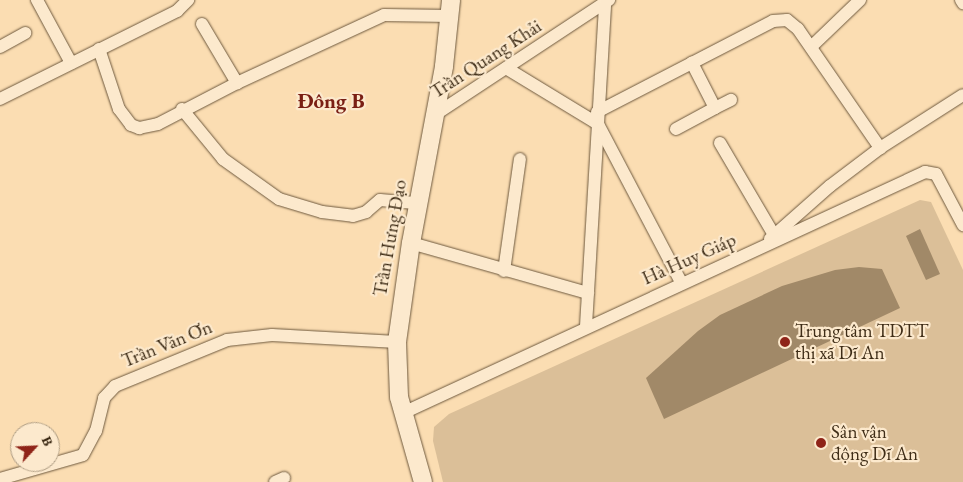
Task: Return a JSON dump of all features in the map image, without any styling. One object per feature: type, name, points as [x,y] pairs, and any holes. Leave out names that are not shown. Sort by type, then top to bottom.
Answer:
[{"type":"main road","name":"Trần Hưng Đạo","points":[[424,482],[403,413],[397,342],[411,243],[433,116],[444,66],[451,8]]},
{"type":"street","points":[[37,0],[71,63]]},
{"type":"street","points":[[0,99],[177,11],[188,0]]},
{"type":"street","points":[[811,47],[860,0]]},
{"type":"street","points":[[586,326],[597,118],[607,1]]},
{"type":"street","name":"Trần Quang Khải","points":[[433,116],[607,1]]},
{"type":"street","points":[[99,49],[113,96],[131,125],[150,127],[237,82],[384,16],[451,8]]},
{"type":"street","points":[[597,118],[692,63],[773,21],[787,20],[811,47],[880,148]]},
{"type":"street","points":[[202,24],[237,82]]},
{"type":"street","points":[[0,47],[25,33]]},
{"type":"street","points":[[692,63],[716,108]]},
{"type":"street","points":[[506,68],[597,118],[681,282]]},
{"type":"street","name":"Hà Huy Giáp","points":[[403,413],[769,240],[830,186],[880,148],[963,95]]},
{"type":"street","points":[[676,129],[731,100]]},
{"type":"street","points":[[182,110],[223,159],[279,199],[322,212],[353,216],[366,212],[380,200],[418,203]]},
{"type":"street","points":[[720,143],[769,240],[925,172],[936,174],[963,225]]},
{"type":"street","points":[[504,271],[520,159]]},
{"type":"street","points":[[411,243],[504,271],[588,293]]},
{"type":"street","name":"Trần Văn Ơn","points":[[0,479],[83,455],[96,431],[104,398],[115,386],[227,340],[272,335],[397,342]]},
{"type":"shaded area","name":"Trung tâm TDTT thị xã Dĩ An","points":[[920,200],[931,202],[963,270],[963,482],[443,482],[433,441],[434,427],[449,414]]},
{"type":"building","points":[[920,229],[940,274],[926,280],[906,236]]},
{"type":"building","points":[[859,267],[882,269],[900,308],[664,419],[646,378],[698,331],[720,315],[782,286],[835,270]]},
{"type":"place","name":"Trung tâm TDTT thị xã Dĩ An","points":[[785,342]]},
{"type":"place","name":"Sân vận động Dĩ An","points":[[821,443]]},
{"type":"district","name":"Đông B","points":[[331,101]]}]
